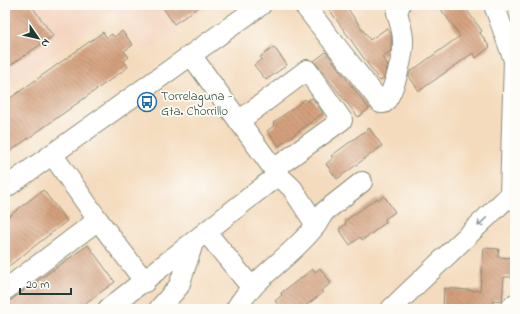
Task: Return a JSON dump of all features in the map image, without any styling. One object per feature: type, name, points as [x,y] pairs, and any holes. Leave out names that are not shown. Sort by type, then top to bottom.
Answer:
[{"type":"street","points":[[5,188],[261,5]]},
{"type":"street","points":[[304,5],[381,103],[384,103],[393,88],[403,46],[397,12],[400,5]]},
{"type":"street","points":[[391,309],[513,198],[514,60],[494,5]]},
{"type":"street","points":[[191,55],[276,172],[292,188],[316,225]]},
{"type":"street","points":[[108,309],[145,282],[200,238],[276,172],[342,120],[307,70],[239,121]]},
{"type":"street","points":[[52,154],[98,220],[145,282]]},
{"type":"street","points":[[236,309],[252,288],[304,240],[324,212],[362,182]]},
{"type":"street","points":[[5,290],[98,220]]},
{"type":"street","points":[[200,238],[252,288]]},
{"type":"street","points":[[160,309],[180,286],[200,238]]},
{"type":"street","points":[[510,309],[515,304]]},
{"type":"shaded area","points":[[5,5],[211,5],[144,54],[115,12],[5,89]]},
{"type":"building","points":[[5,5],[31,5],[53,36],[5,69]]},
{"type":"building","points":[[161,5],[202,5],[174,24]]},
{"type":"building","points":[[326,5],[345,5],[370,40],[387,28],[391,34],[391,51],[382,57],[388,65],[384,78],[380,81]]},
{"type":"building","points":[[438,5],[463,5],[482,31],[480,33],[490,47],[476,58],[473,53],[419,91],[409,76],[410,72],[460,36]]},
{"type":"building","points":[[122,31],[133,45],[124,51],[129,57],[124,61],[128,67],[5,155],[5,102],[103,32],[107,38],[112,34],[114,37]]},
{"type":"building","points":[[274,47],[287,65],[266,80],[254,65],[262,59],[260,57]]},
{"type":"building","points":[[326,52],[369,109],[358,117],[314,61]]},
{"type":"building","points":[[312,98],[323,113],[279,146],[267,131],[275,125],[273,123],[305,99],[306,102]]},
{"type":"building","points":[[369,128],[382,146],[337,179],[326,164],[333,158],[331,156]]},
{"type":"building","points":[[43,190],[67,221],[5,269],[5,219]]},
{"type":"building","points":[[384,196],[395,212],[385,219],[386,222],[375,231],[362,240],[360,237],[350,245],[339,229],[346,224],[345,221],[377,198],[378,200]]},
{"type":"building","points":[[88,245],[115,282],[77,309],[5,309],[5,304]]},
{"type":"building","points":[[484,248],[499,249],[498,257],[515,258],[515,277],[504,277],[502,301],[493,300],[493,309],[443,309],[444,288],[480,291]]},
{"type":"building","points":[[320,268],[331,283],[321,291],[323,293],[301,309],[281,309],[275,301],[282,295],[281,293],[313,269],[315,272]]},
{"type":"place","name":"Torrelaguna - Gta. Chorrillo","points":[[147,102]]}]
